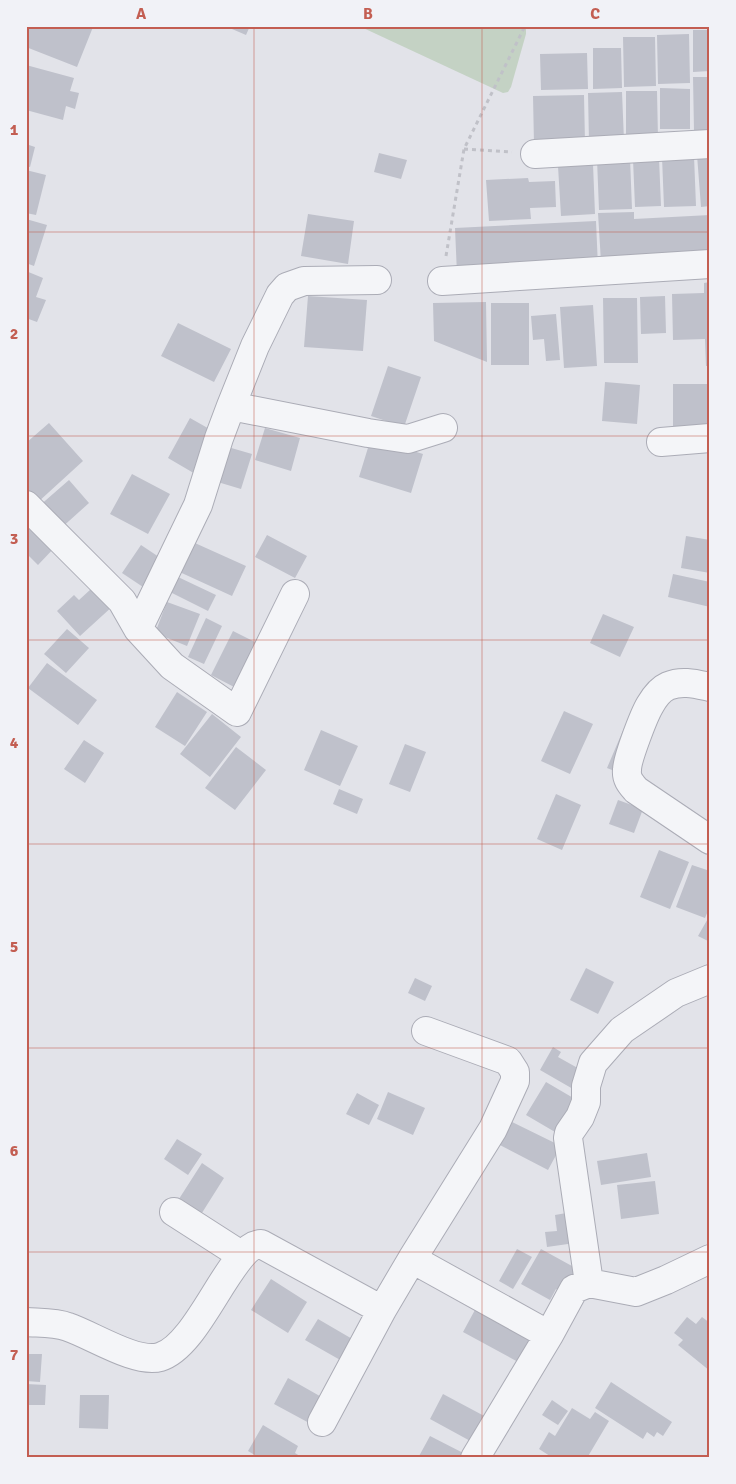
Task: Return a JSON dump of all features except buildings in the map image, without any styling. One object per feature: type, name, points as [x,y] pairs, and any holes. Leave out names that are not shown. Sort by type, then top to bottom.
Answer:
[{"type":"street","points":[[535,154],[710,144]]},
{"type":"street","points":[[442,282],[710,264]]},
{"type":"street","points":[[138,628],[198,505],[231,406],[255,346],[280,295],[287,287],[304,282],[376,280]]},
{"type":"street","points":[[231,406],[408,439],[443,428]]},
{"type":"street","points":[[661,442],[710,438]]},
{"type":"street","points":[[26,505],[122,601],[138,628],[172,666],[237,712],[295,594]]},
{"type":"street","points":[[710,687],[684,682],[667,686],[654,698],[648,707],[626,771],[629,783],[636,790],[710,840]]},
{"type":"street","points":[[589,1283],[568,1138],[586,1102],[586,1086],[592,1063],[622,1030],[676,993],[710,979]]},
{"type":"street","points":[[322,1422],[382,1310],[493,1129],[515,1081],[515,1072],[508,1061],[426,1030]]},
{"type":"street","points":[[174,1212],[241,1255]]},
{"type":"street","points":[[26,1322],[66,1326],[138,1357],[159,1357],[173,1351],[206,1312],[241,1255],[255,1244],[261,1244],[382,1310]]},
{"type":"street","points":[[412,1259],[549,1335]]},
{"type":"street","points":[[475,1458],[549,1335],[574,1289],[589,1283],[636,1292],[710,1259]]},
{"type":"path","points":[[442,282],[464,149],[525,26]]},
{"type":"path","points":[[464,149],[535,154]]},
{"type":"green space","points":[[359,26],[526,26],[526,34],[511,87],[508,92],[503,93]]}]
